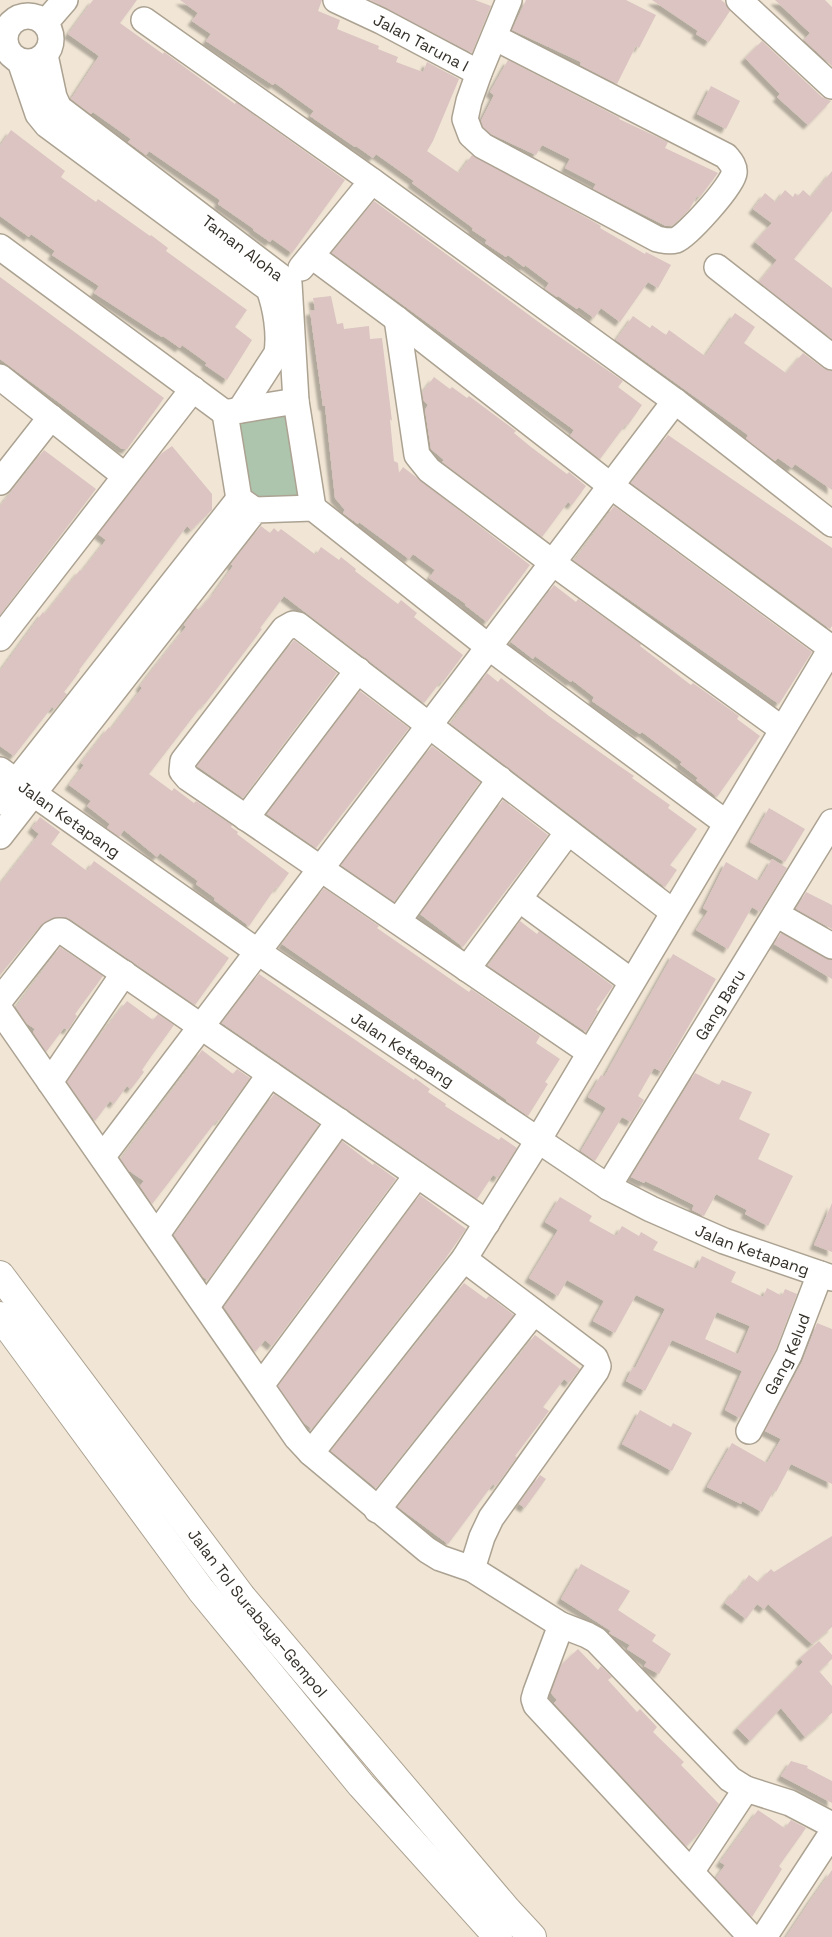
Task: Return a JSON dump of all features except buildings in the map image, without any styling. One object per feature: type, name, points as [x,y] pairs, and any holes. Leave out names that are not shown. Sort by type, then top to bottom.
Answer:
[{"type":"highway","name":"Jalan Tol Surabaya–Gempol","points":[[0,1275],[241,1596],[532,1937]]},
{"type":"highway","name":"Jalan Tol Surabaya–Gempol","points":[[0,1316],[202,1590],[362,1785],[498,1937]]},
{"type":"street","points":[[30,13],[49,29],[51,43],[45,55],[38,60],[20,61],[9,51],[6,37],[12,24],[30,13],[65,0]]},
{"type":"street","name":"Jalan Taruna I","points":[[336,0],[382,21],[479,74]]},
{"type":"street","points":[[494,37],[726,156],[732,163],[734,173],[730,184],[685,235],[675,240],[665,241],[483,146],[471,135],[465,119],[469,101],[479,74],[494,37],[509,0]]},
{"type":"street","points":[[739,0],[832,86]]},
{"type":"street","points":[[144,20],[372,180],[675,402],[832,524]]},
{"type":"street","name":"Taman Aloha","points":[[45,55],[54,97],[59,108],[290,283],[296,401],[313,508]]},
{"type":"street","name":"Taman Aloha","points":[[20,61],[38,114],[47,125],[269,289],[275,309],[277,353],[232,411]]},
{"type":"street","points":[[290,283],[372,180]]},
{"type":"street","points":[[0,247],[193,389],[232,411],[296,401]]},
{"type":"street","points":[[311,1453],[464,1259],[832,647],[611,486],[397,319],[312,256]]},
{"type":"street","points":[[717,267],[832,357]]},
{"type":"street","points":[[397,319],[417,455],[428,470],[782,729]]},
{"type":"street","points":[[0,377],[125,476]]},
{"type":"street","points":[[0,638],[193,389]]},
{"type":"street","points":[[102,1156],[490,648],[675,402]]},
{"type":"street","points":[[0,802],[247,505],[232,411]]},
{"type":"street","points":[[0,482],[50,417]]},
{"type":"street","points":[[247,505],[313,508],[490,648],[726,823]]},
{"type":"street","points":[[589,1052],[184,774],[181,766],[182,761],[284,629],[288,626],[298,625],[673,912]]},
{"type":"street","points":[[246,818],[358,670]]},
{"type":"street","points":[[398,921],[500,780]]},
{"type":"street","points":[[0,836],[16,781]]},
{"type":"street","name":"Jalan Ketapang","points":[[16,781],[258,952],[608,1187],[651,1209],[724,1241],[826,1276]]},
{"type":"street","name":"Gang Baru","points":[[608,1187],[832,822]]},
{"type":"street","points":[[467,969],[568,832]]},
{"type":"street","points":[[519,899],[632,981]]},
{"type":"street","points":[[776,914],[832,946]]},
{"type":"street","points":[[0,1000],[52,934],[58,931],[68,934],[487,1223]]},
{"type":"street","points":[[50,1082],[124,973]]},
{"type":"street","points":[[0,1010],[262,1384],[297,1438],[311,1453],[427,1550],[440,1558],[472,1569],[561,1625],[596,1640],[730,1779],[746,1790],[790,1803],[832,1825]]},
{"type":"street","points":[[157,1234],[270,1074]]},
{"type":"street","points":[[207,1306],[339,1121]]},
{"type":"street","points":[[262,1384],[417,1175]]},
{"type":"street","points":[[464,1259],[594,1358],[598,1366],[593,1376],[491,1518],[482,1537],[472,1569]]},
{"type":"street","name":"Gang Kelud","points":[[749,1431],[789,1355],[826,1276]]},
{"type":"street","points":[[377,1510],[534,1312]]},
{"type":"street","points":[[561,1625],[536,1692],[534,1699],[536,1705],[751,1937]]},
{"type":"street","points":[[691,1872],[746,1790]]},
{"type":"street","points":[[764,1937],[832,1833]]},
{"type":"green space","points":[[276,411],[293,421],[306,492],[293,504],[257,506],[243,489],[234,416]]}]
